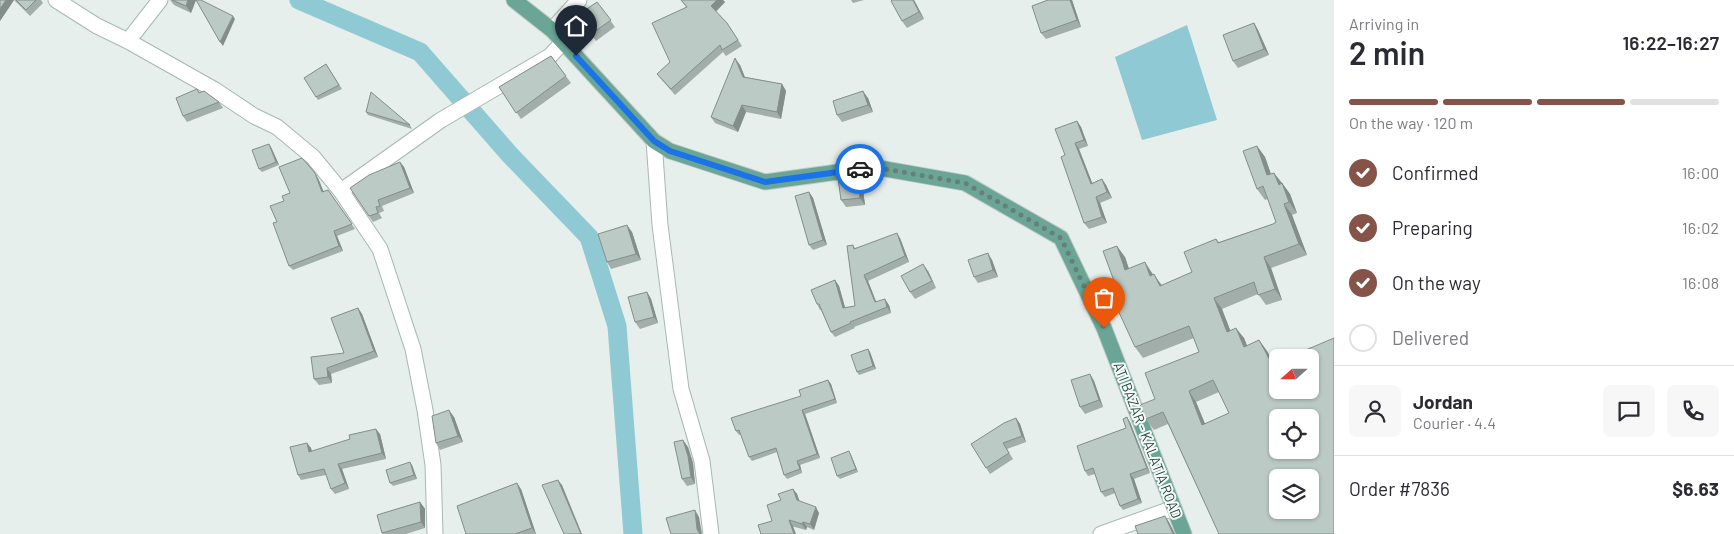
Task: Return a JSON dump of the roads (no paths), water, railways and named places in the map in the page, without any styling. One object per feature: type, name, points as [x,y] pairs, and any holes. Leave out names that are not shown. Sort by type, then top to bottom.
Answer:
[{"type":"main road","name":"ATI BAZAR - KALATIA ROAD","points":[[514,0],[552,30],[654,141],[670,151],[765,182],[874,167],[965,183],[1061,238],[1104,328],[1184,534]]},
{"type":"street","points":[[56,0],[97,26],[128,40],[216,90],[254,116],[278,127],[313,157],[341,191],[380,249],[413,348],[434,465],[435,534]]},
{"type":"street","points":[[128,40],[160,0]]},
{"type":"street","points":[[552,30],[579,0]]},
{"type":"street","points":[[341,191],[441,120],[550,56],[563,42]]},
{"type":"street","points":[[654,141],[660,225],[681,389],[702,461],[711,534]]},
{"type":"street","points":[[1101,534],[1174,508]]},
{"type":"water","points":[[1187,25],[1217,120],[1142,140],[1115,57]]},
{"type":"waterway","points":[[299,0],[420,52],[510,155],[589,237],[617,326],[633,534]]}]
